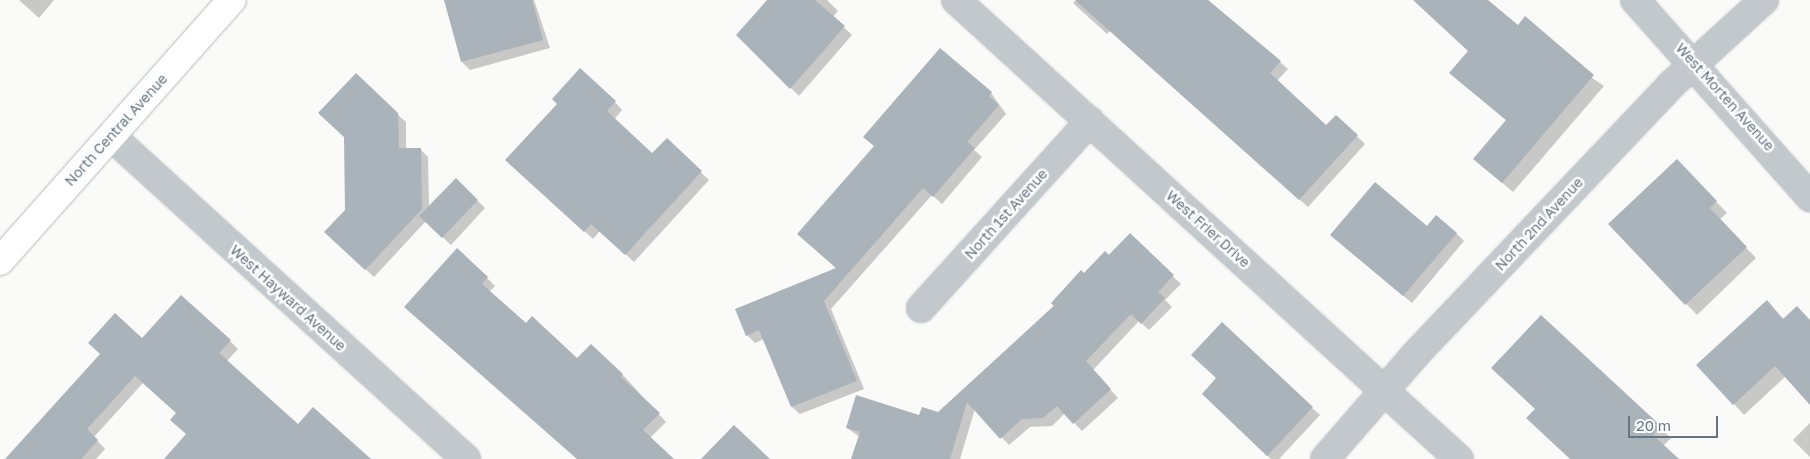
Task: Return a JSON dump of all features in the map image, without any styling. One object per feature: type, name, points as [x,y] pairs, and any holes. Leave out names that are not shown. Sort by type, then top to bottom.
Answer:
[{"type":"main road","name":"North Central Avenue","points":[[0,261],[232,0]]},
{"type":"street","name":"West Frier Drive","points":[[956,0],[1459,459]]},
{"type":"street","name":"West Morten Avenue","points":[[1635,0],[1694,62],[1810,197]]},
{"type":"street","name":"North 2nd Avenue","points":[[1325,459],[1384,391],[1694,62],[1764,0]]},
{"type":"street","name":"North 1st Avenue","points":[[921,308],[1090,121]]},
{"type":"street","name":"West Hayward Avenue","points":[[111,136],[466,459]]},
{"type":"building","points":[[444,0],[532,0],[543,40],[461,62]]},
{"type":"building","points":[[767,0],[815,0],[845,26],[790,89],[736,35]]},
{"type":"building","points":[[1075,0],[1208,0],[1281,61],[1270,73],[1326,125],[1336,115],[1358,135],[1299,200]]},
{"type":"building","points":[[1413,0],[1488,0],[1518,25],[1525,16],[1594,75],[1502,183],[1473,159],[1506,120],[1449,73],[1468,51]]},
{"type":"building","points":[[940,48],[992,92],[989,96],[999,105],[967,142],[975,148],[933,197],[923,188],[824,301],[857,381],[791,407],[759,330],[746,336],[735,309],[836,268],[797,234],[874,146],[863,137]]},
{"type":"building","points":[[580,68],[616,101],[607,111],[652,153],[667,138],[702,171],[625,255],[591,224],[584,232],[505,160],[557,104],[552,99]]},
{"type":"building","points":[[356,73],[398,113],[399,148],[421,148],[422,209],[365,270],[324,232],[345,210],[344,137],[318,113]]},
{"type":"building","points":[[1677,159],[1717,201],[1710,208],[1747,247],[1685,305],[1608,224]]},
{"type":"building","points":[[456,178],[478,200],[442,238],[419,216]]},
{"type":"building","points":[[1375,182],[1427,226],[1436,215],[1457,233],[1403,296],[1330,235]]},
{"type":"building","points":[[1130,233],[1174,275],[1158,292],[1165,298],[1141,324],[1131,314],[1086,361],[1111,389],[1073,424],[1057,406],[1043,418],[1022,419],[1000,439],[967,402],[950,459],[851,459],[860,432],[846,428],[856,395],[919,415],[922,407],[938,412],[1054,306],[1051,303],[1081,270],[1084,273],[1105,251],[1109,255]]},
{"type":"building","points":[[457,248],[488,277],[482,284],[526,323],[532,316],[577,358],[591,344],[623,374],[621,377],[660,413],[643,430],[674,459],[577,459],[404,307]]},
{"type":"building","points":[[181,295],[231,340],[219,353],[298,424],[313,407],[371,459],[164,459],[186,434],[170,420],[176,413],[135,376],[87,429],[98,440],[81,459],[5,459],[100,354],[88,343],[115,313],[142,338]]},
{"type":"building","points":[[1767,300],[1783,319],[1797,306],[1810,320],[1810,405],[1775,366],[1733,405],[1696,365]]},
{"type":"building","points":[[1541,315],[1661,426],[1653,435],[1679,459],[1570,459],[1526,418],[1535,409],[1491,368]]},
{"type":"building","points":[[1222,322],[1313,407],[1267,456],[1202,394],[1216,378],[1191,355]]},
{"type":"building","points":[[734,425],[770,459],[701,459]]}]
